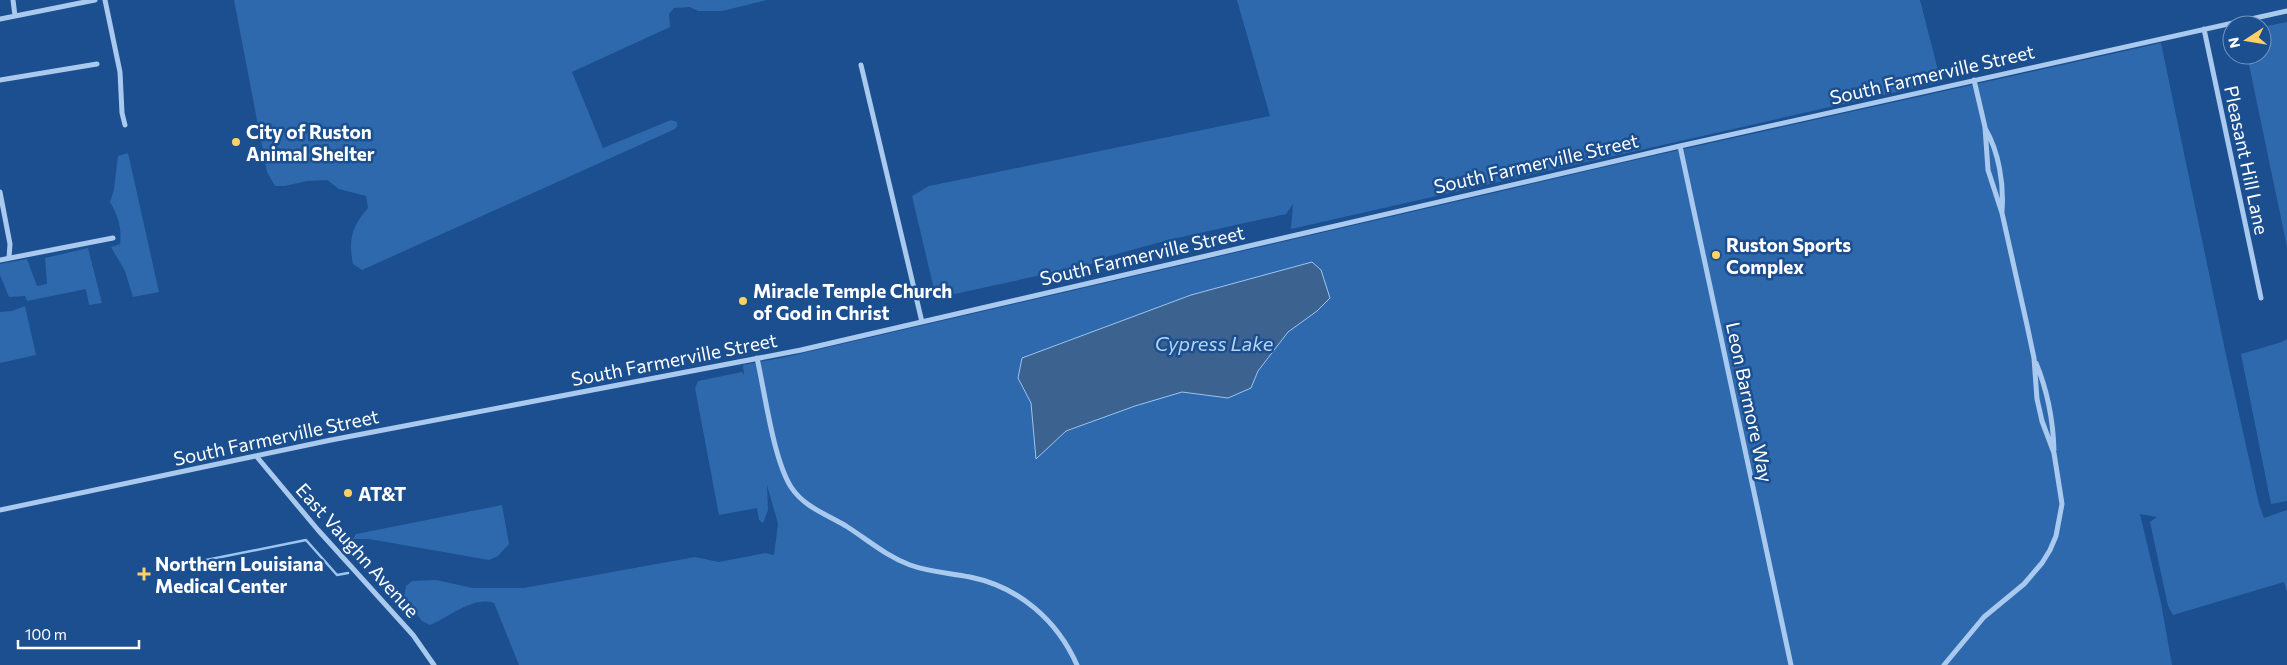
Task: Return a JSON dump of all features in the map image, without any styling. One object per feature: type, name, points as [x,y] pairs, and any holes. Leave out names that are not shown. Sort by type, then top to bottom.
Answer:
[{"type":"street","points":[[13,0],[15,16]]},
{"type":"street","points":[[0,19],[95,0]]},
{"type":"street","points":[[105,0],[120,72],[122,113],[125,125]]},
{"type":"street","name":"South Farmerville Street","points":[[0,510],[332,440],[758,358],[922,322],[1680,146],[2287,11]]},
{"type":"street","name":"Pleasant Hill Lane","points":[[2204,29],[2261,298]]},
{"type":"street","points":[[0,80],[97,64]]},
{"type":"street","points":[[861,65],[922,322]]},
{"type":"street","points":[[1944,665],[1984,617],[2033,575],[2050,550],[2060,519],[2062,504],[2048,396],[2034,358],[2002,213],[1988,170],[1985,128],[1974,80]]},
{"type":"street","points":[[1985,128],[1995,152],[2001,174],[2002,213]]},
{"type":"street","name":"Leon Barmore Way","points":[[1680,146],[1791,665]]},
{"type":"street","points":[[0,192],[10,244],[9,258]]},
{"type":"street","points":[[0,260],[113,238]]},
{"type":"street","points":[[758,358],[780,463],[792,488],[803,500],[822,515],[845,526],[892,558],[912,566],[988,582],[1018,596],[1049,620],[1063,638],[1078,665]]},
{"type":"street","points":[[2034,358],[2037,399],[2042,421],[2054,453]]},
{"type":"street","name":"East Vaughn Avenue","points":[[257,457],[324,537],[409,630],[434,665]]},
{"type":"shaded area","points":[[234,0],[767,0],[722,11],[698,11],[690,7],[674,8],[669,14],[670,27],[572,72],[603,148],[671,120],[677,122],[675,129],[362,270],[353,264],[351,240],[358,221],[368,208],[366,196],[339,189],[327,180],[275,186],[267,172]]},
{"type":"shaded area","points":[[1237,0],[1920,0],[1941,82],[1291,229],[1293,204],[1286,214],[1168,240],[1106,257],[1106,261],[936,298],[912,196],[929,186],[1270,116]]},
{"type":"shaded area","points":[[2287,22],[2287,247],[2249,65],[2272,65],[2272,25]]},
{"type":"shaded area","name":"Ruston Sports Complex","points":[[2161,43],[2259,504],[2264,518],[2287,510],[2287,592],[2284,582],[2173,615],[2168,606],[2150,522],[2157,517],[2140,514],[2161,603],[2172,665],[519,665],[494,603],[478,602],[462,608],[430,625],[422,621],[404,597],[406,586],[412,581],[436,580],[473,588],[524,588],[695,557],[719,562],[765,553],[774,555],[778,524],[767,485],[768,510],[763,523],[759,520],[757,508],[719,515],[695,388],[698,381],[742,372],[744,375],[743,365],[786,357],[1657,155]]},
{"type":"shaded area","points":[[128,153],[159,292],[133,297],[125,271],[111,247],[120,244],[119,222],[110,202],[114,189],[118,156]]},
{"type":"shaded area","points":[[88,248],[102,303],[89,305],[86,289],[27,301],[25,296],[9,297],[0,275],[0,264],[27,259],[37,286],[47,284],[45,258]]},
{"type":"shaded area","points":[[25,306],[36,355],[0,363],[0,312],[12,311]]},
{"type":"shaded area","points":[[2287,339],[2287,501],[2271,504],[2241,354]]},
{"type":"shaded area","points":[[502,505],[509,544],[498,556],[489,560],[369,539],[353,539],[356,534]]},
{"type":"water","name":"Cypress Lake","points":[[1312,262],[1321,270],[1330,298],[1317,311],[1288,332],[1258,371],[1251,388],[1228,398],[1182,392],[1135,406],[1066,431],[1036,459],[1031,403],[1018,378],[1022,358],[1191,295]]},
{"type":"waterway","points":[[206,560],[306,540],[337,575],[348,573]]},
{"type":"place","name":"City of Ruston Animal Shelter","points":[[236,142]]},
{"type":"place","name":"Ruston Sports Complex","points":[[1716,255]]},
{"type":"place","name":"Miracle Temple Church of God in Christ","points":[[743,301]]},
{"type":"place","name":"AT&T","points":[[348,493]]},
{"type":"place","name":"Northern Louisiana Medical Center","points":[[144,574]]}]
